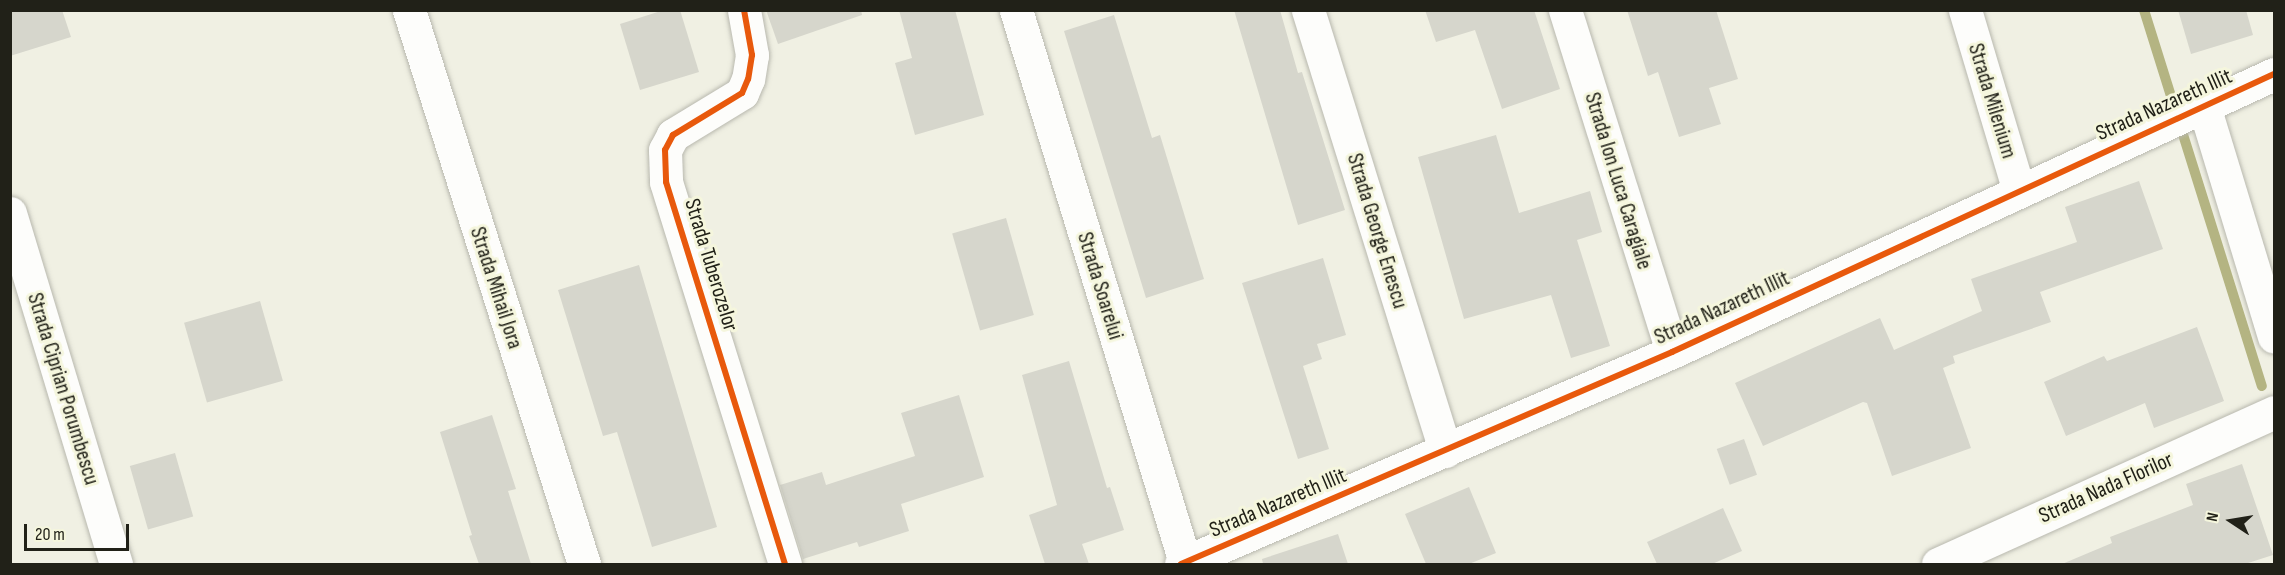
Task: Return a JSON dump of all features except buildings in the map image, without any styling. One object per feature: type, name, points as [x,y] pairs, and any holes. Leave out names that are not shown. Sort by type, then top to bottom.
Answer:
[{"type":"street","name":"Strada Mihail Jora","points":[[409,10],[584,564]]},
{"type":"street","name":"Strada Tuberozelor","points":[[744,10],[752,55],[748,79],[742,93],[673,135],[665,150],[666,182],[785,564]]},
{"type":"street","name":"Strada Soarelui","points":[[1016,10],[1183,563]]},
{"type":"street","name":"Strada George Enescu","points":[[1308,10],[1445,451]]},
{"type":"street","name":"Strada Ion Luca Caragiale","points":[[1565,10],[1672,352]]},
{"type":"street","name":"Strada Milenium","points":[[1965,10],[2019,191]]},
{"type":"street","name":"Strada Nazareth Illit","points":[[1183,563],[1672,352],[2274,74]]},
{"type":"street","points":[[2204,106],[2274,337]]},
{"type":"street","name":"Strada Ciprian Porumbescu","points":[[10,213],[116,564]]},
{"type":"street","name":"Strada Nada Florilor","points":[[1938,564],[2274,412]]},
{"type":"waterway","points":[[2144,10],[2262,386]]},
{"type":"cycle path","points":[[744,10],[752,55],[748,79],[742,93],[673,135],[665,150],[666,182],[785,564]]},
{"type":"cycle path","points":[[1181,564],[1672,352],[2274,74]]}]
